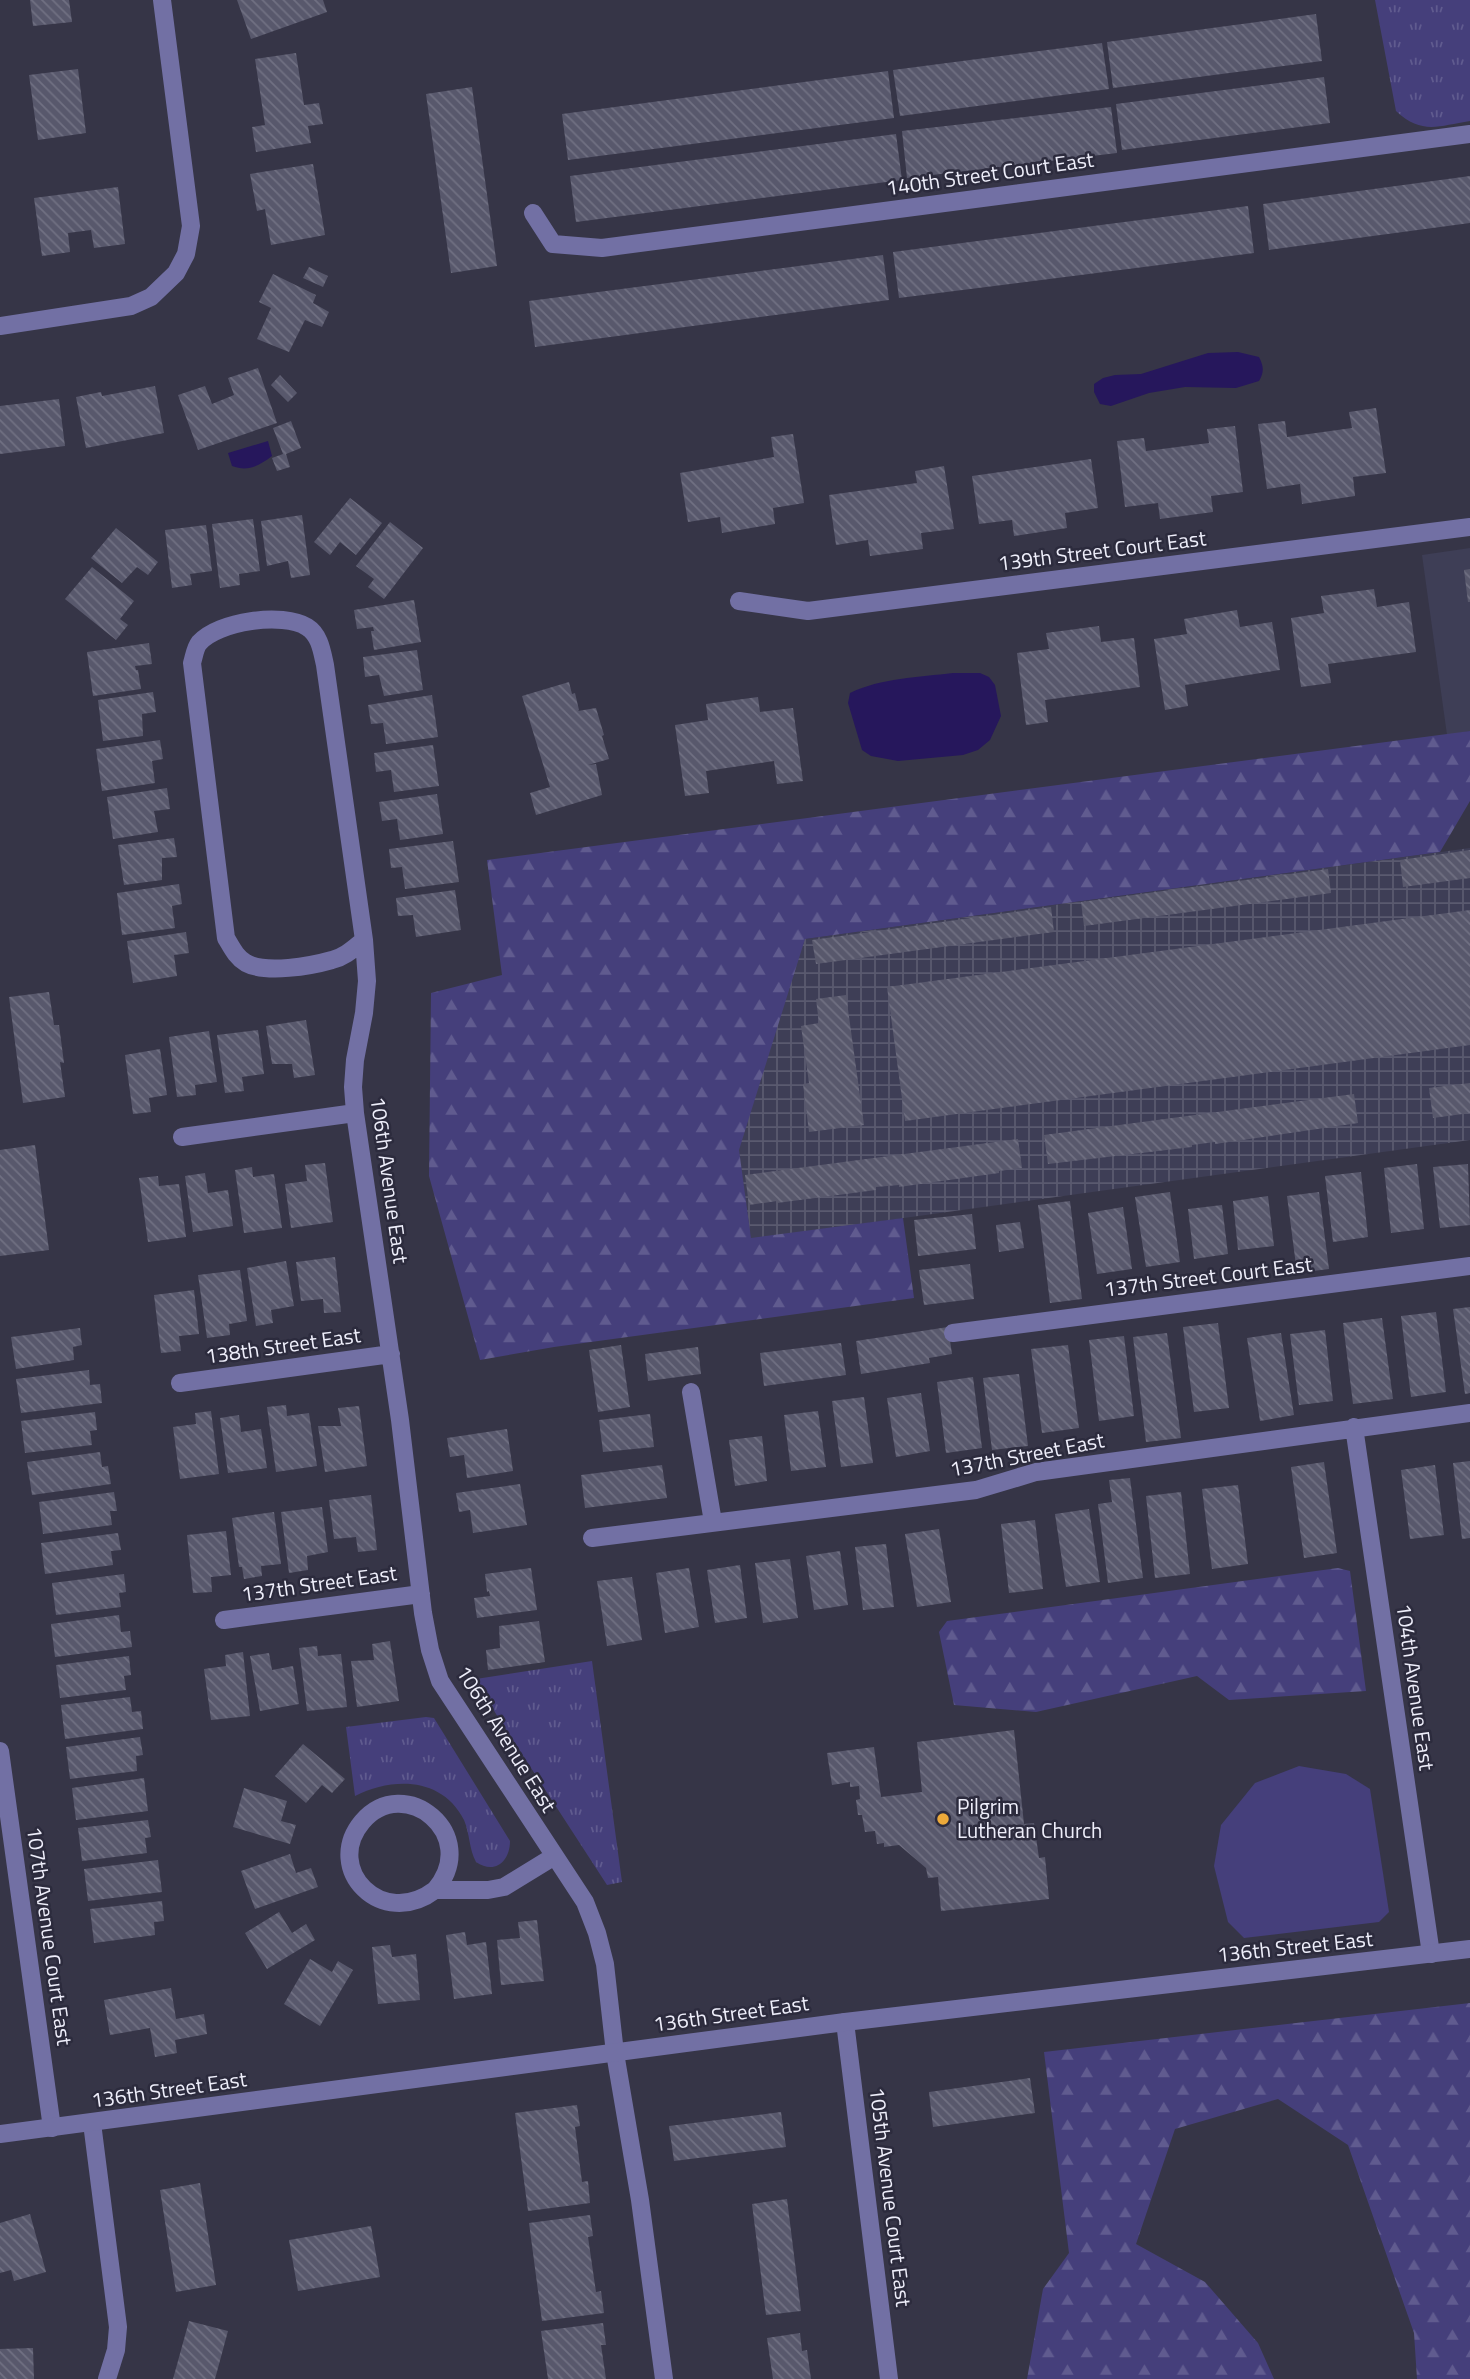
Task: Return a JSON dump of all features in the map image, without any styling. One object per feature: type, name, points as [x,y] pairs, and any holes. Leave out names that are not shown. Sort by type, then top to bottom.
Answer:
[{"type":"street","points":[[0,326],[131,306],[151,297],[173,277],[186,254],[191,226],[162,0]]},
{"type":"street","name":"140th Street Court East","points":[[533,213],[553,244],[602,248],[1470,134]]},
{"type":"street","name":"139th Street Court East","points":[[739,601],[808,611],[1470,527]]},
{"type":"street","name":"106th Avenue East","points":[[364,940],[348,953],[333,960],[281,968],[248,964],[234,954],[226,938],[192,663],[198,644],[216,631],[252,620],[289,620],[308,627],[320,643],[326,665],[364,940],[367,981],[352,1087],[430,1650],[440,1681],[585,1902],[597,1933],[610,1994],[615,2053],[640,2200],[664,2379]]},
{"type":"street","points":[[182,1137],[355,1113]]},
{"type":"street","name":"137th Street Court East","points":[[953,1333],[1470,1266]]},
{"type":"street","name":"138th Street East","points":[[180,1383],[391,1354]]},
{"type":"street","points":[[691,1392],[713,1522]]},
{"type":"street","name":"137th Street East","points":[[592,1538],[976,1490],[1036,1472],[1470,1413]]},
{"type":"street","name":"104th Avenue East","points":[[1354,1427],[1431,1954]]},
{"type":"street","name":"137th Street East","points":[[224,1620],[421,1594]]},
{"type":"street","name":"107th Avenue Court East","points":[[0,1751],[52,2128]]},
{"type":"street","points":[[435,1890],[447,1871],[450,1849],[448,1839],[434,1817],[410,1805],[394,1805],[372,1813],[362,1821],[352,1838],[351,1863],[355,1877],[369,1894],[395,1904],[425,1898],[435,1890],[488,1891],[504,1887],[554,1857]]},
{"type":"street","name":"136th Street East","points":[[0,2134],[845,2022],[1470,1949]]},
{"type":"street","name":"105th Avenue Court East","points":[[845,2022],[889,2379]]},
{"type":"street","points":[[92,2123],[118,2327],[116,2350],[107,2379]]},
{"type":"shaded area","points":[[1238,352],[1259,357],[1263,369],[1259,381],[1236,388],[1185,387],[1149,393],[1111,406],[1100,404],[1094,392],[1094,384],[1103,378],[1141,374],[1208,353]]},
{"type":"shaded area","points":[[268,441],[272,456],[267,460],[248,468],[232,466],[228,453]]},
{"type":"shaded area","points":[[1470,548],[1470,731],[1447,735],[1422,555]]},
{"type":"shaded area","points":[[953,673],[980,673],[989,677],[995,685],[1001,716],[990,740],[978,750],[963,755],[898,761],[871,756],[862,750],[848,703],[850,693],[887,681]]},
{"type":"shaded area","points":[[1470,848],[1470,1140],[751,1239],[711,952]]},
{"type":"green space","points":[[1375,0],[1470,0],[1470,121],[1422,126],[1405,119],[1396,111]]},
{"type":"green space","points":[[1470,731],[1470,801],[1440,852],[805,939],[739,1150],[751,1238],[903,1218],[914,1298],[554,1347],[480,1360],[429,1176],[431,993],[502,975],[487,860]]},
{"type":"green space","points":[[1338,1568],[1350,1571],[1366,1691],[1229,1700],[1197,1676],[1036,1712],[954,1705],[939,1632],[947,1621]]},
{"type":"green space","points":[[592,1661],[622,1882],[607,1885],[476,1679]]},
{"type":"green space","points":[[434,1718],[510,1841],[507,1855],[500,1864],[489,1867],[476,1862],[464,1820],[455,1806],[430,1788],[400,1784],[355,1796],[346,1727]]},
{"type":"green space","points":[[1299,1766],[1346,1774],[1370,1789],[1389,1912],[1379,1922],[1244,1938],[1228,1922],[1214,1866],[1221,1825],[1255,1783]]},
{"type":"green space","points":[[1470,2003],[1470,2379],[1417,2379],[1414,2333],[1348,2145],[1278,2099],[1175,2129],[1136,2244],[1205,2282],[1258,2343],[1274,2379],[1027,2379],[1043,2289],[1069,2253],[1044,2052]]},
{"type":"building","points":[[30,0],[69,0],[72,22],[33,26]]},
{"type":"building","points":[[237,0],[323,0],[327,12],[251,39]]},
{"type":"building","points":[[1316,14],[1322,61],[1113,88],[1107,42]]},
{"type":"building","points":[[1102,43],[1109,89],[900,116],[893,70]]},
{"type":"building","points":[[296,53],[304,105],[319,103],[323,124],[308,126],[311,143],[256,152],[252,127],[265,125],[255,59]]},
{"type":"building","points":[[78,69],[86,133],[38,140],[29,75]]},
{"type":"building","points":[[888,71],[894,118],[568,160],[562,114]]},
{"type":"building","points":[[1324,77],[1330,123],[1122,150],[1116,104]]},
{"type":"building","points":[[472,87],[497,266],[451,273],[426,94]]},
{"type":"building","points":[[1111,107],[1117,153],[907,178],[902,131]]},
{"type":"building","points":[[896,134],[902,180],[576,222],[570,176]]},
{"type":"building","points":[[313,164],[325,235],[271,245],[265,209],[257,211],[250,174]]},
{"type":"building","points":[[1470,176],[1470,223],[1269,250],[1263,204]]},
{"type":"building","points":[[118,187],[125,244],[94,248],[91,230],[68,233],[70,252],[42,256],[34,198]]},
{"type":"building","points":[[1248,206],[1254,253],[899,298],[893,252]]},
{"type":"building","points":[[883,255],[889,300],[535,347],[529,301]]},
{"type":"building","points":[[309,267],[328,276],[323,287],[303,278]]},
{"type":"building","points":[[273,274],[316,295],[313,303],[329,312],[322,327],[305,320],[289,352],[257,339],[271,308],[259,302]]},
{"type":"building","points":[[258,368],[277,423],[198,450],[178,395],[205,386],[212,404],[234,395],[228,378]]},
{"type":"building","points":[[280,375],[297,393],[288,402],[271,385]]},
{"type":"building","points":[[155,386],[164,433],[86,448],[76,397],[101,392],[102,396]]},
{"type":"building","points":[[59,399],[65,446],[0,454],[0,406]]},
{"type":"building","points":[[1376,408],[1386,473],[1353,477],[1355,496],[1302,504],[1300,484],[1267,489],[1258,424],[1285,421],[1287,437],[1352,428],[1349,412]]},
{"type":"building","points":[[291,421],[301,448],[286,454],[290,467],[277,471],[272,458],[283,454],[273,428]]},
{"type":"building","points":[[1235,426],[1243,492],[1211,496],[1213,512],[1160,519],[1158,503],[1125,507],[1117,441],[1144,438],[1146,451],[1209,443],[1207,429]]},
{"type":"building","points":[[793,434],[804,503],[773,508],[775,524],[722,533],[720,517],[688,522],[680,473],[774,457],[771,437]]},
{"type":"building","points":[[1091,459],[1098,508],[1065,513],[1067,528],[1014,536],[1012,520],[979,524],[972,476]]},
{"type":"building","points":[[944,466],[954,529],[921,533],[923,549],[870,556],[868,540],[836,545],[829,495],[917,483],[915,471]]},
{"type":"building","points":[[350,498],[382,523],[356,555],[340,542],[330,555],[314,542]]},
{"type":"building","points":[[302,515],[310,575],[291,578],[288,561],[267,566],[261,521]]},
{"type":"building","points":[[253,519],[260,571],[239,574],[240,585],[220,588],[212,524]]},
{"type":"building","points":[[390,522],[423,548],[384,599],[368,587],[374,579],[356,566]]},
{"type":"building","points":[[206,525],[212,571],[190,574],[192,585],[172,588],[165,530]]},
{"type":"building","points":[[116,528],[158,562],[148,575],[137,567],[122,583],[91,558]]},
{"type":"building","points":[[92,567],[134,601],[120,619],[128,625],[116,640],[65,599]]},
{"type":"building","points":[[1470,569],[1470,602],[1468,602],[1464,570]]},
{"type":"building","points":[[1374,589],[1377,607],[1409,602],[1416,652],[1328,664],[1331,683],[1301,687],[1291,618],[1324,613],[1321,596]]},
{"type":"building","points":[[414,600],[421,642],[374,650],[371,631],[374,631],[373,627],[357,629],[354,610]]},
{"type":"building","points":[[1237,610],[1240,627],[1272,622],[1280,670],[1185,685],[1188,706],[1165,710],[1154,639],[1187,634],[1184,619]]},
{"type":"building","points":[[1099,626],[1101,642],[1134,638],[1140,687],[1045,700],[1048,722],[1026,725],[1017,653],[1049,649],[1046,633]]},
{"type":"building","points":[[149,643],[152,664],[135,666],[141,689],[93,696],[87,652]]},
{"type":"building","points":[[417,650],[423,690],[384,696],[379,675],[365,677],[363,657]]},
{"type":"building","points":[[569,682],[572,694],[575,693],[578,711],[596,708],[604,735],[602,736],[609,759],[588,765],[596,764],[602,795],[536,815],[530,793],[550,787],[522,696]]},
{"type":"building","points":[[153,692],[156,712],[142,714],[143,736],[103,741],[98,700]]},
{"type":"building","points":[[432,695],[438,737],[386,744],[383,723],[371,724],[368,705]]},
{"type":"building","points":[[758,697],[760,712],[793,708],[803,781],[777,784],[774,761],[706,771],[709,793],[685,796],[675,725],[708,720],[706,704]]},
{"type":"building","points":[[160,740],[163,759],[152,761],[155,783],[102,791],[96,749]]},
{"type":"building","points":[[433,745],[439,786],[394,792],[391,770],[376,772],[374,753]]},
{"type":"building","points":[[167,788],[170,809],[154,811],[158,832],[113,839],[107,797]]},
{"type":"building","points":[[437,794],[443,834],[400,840],[397,819],[382,821],[379,802]]},
{"type":"building","points":[[174,838],[177,857],[162,858],[162,880],[124,885],[118,845]]},
{"type":"building","points":[[453,841],[459,882],[405,889],[402,867],[391,868],[389,849]]},
{"type":"building","points":[[1470,850],[1470,878],[1403,887],[1400,860]]},
{"type":"building","points":[[1328,869],[1331,893],[1084,926],[1081,902]]},
{"type":"building","points":[[179,884],[182,904],[172,906],[175,928],[122,935],[117,893]]},
{"type":"building","points":[[455,890],[461,930],[416,937],[413,915],[398,916],[396,898]]},
{"type":"building","points":[[1051,907],[1054,932],[816,964],[812,940]]},
{"type":"building","points":[[1470,910],[1470,1045],[905,1121],[887,987]]},
{"type":"building","points":[[186,932],[189,953],[174,955],[177,976],[133,983],[127,941]]},
{"type":"building","points":[[49,992],[54,1025],[59,1025],[65,1097],[23,1103],[9,997]]},
{"type":"building","points":[[846,995],[864,1125],[809,1132],[803,1084],[809,1083],[801,1026],[819,1023],[816,999]]},
{"type":"building","points":[[306,1020],[315,1075],[294,1078],[292,1064],[272,1064],[266,1026]]},
{"type":"building","points":[[258,1030],[264,1074],[242,1077],[244,1091],[225,1093],[217,1035]]},
{"type":"building","points":[[209,1031],[217,1082],[195,1085],[196,1095],[177,1097],[169,1037]]},
{"type":"building","points":[[160,1049],[167,1095],[149,1098],[151,1112],[133,1114],[125,1055]]},
{"type":"building","points":[[1470,1083],[1470,1113],[1433,1118],[1429,1088]]},
{"type":"building","points":[[1354,1094],[1358,1123],[1048,1164],[1044,1135]]},
{"type":"building","points":[[1018,1139],[1022,1168],[899,1187],[876,1187],[876,1190],[749,1205],[745,1175]]},
{"type":"building","points":[[35,1145],[49,1250],[0,1256],[0,1150]]},
{"type":"building","points":[[325,1163],[333,1222],[291,1228],[285,1184],[307,1181],[305,1165]]},
{"type":"building","points":[[1417,1164],[1424,1229],[1391,1233],[1384,1168]]},
{"type":"building","points":[[1468,1164],[1470,1225],[1440,1228],[1433,1167]]},
{"type":"building","points":[[252,1167],[253,1177],[274,1174],[282,1228],[244,1233],[235,1170]]},
{"type":"building","points":[[1361,1172],[1368,1237],[1333,1242],[1325,1176]]},
{"type":"building","points":[[205,1173],[208,1193],[228,1190],[233,1226],[193,1232],[185,1176]]},
{"type":"building","points":[[158,1176],[159,1186],[179,1184],[186,1237],[148,1242],[139,1178]]},
{"type":"building","points":[[1170,1192],[1180,1262],[1146,1267],[1135,1197]]},
{"type":"building","points":[[1319,1192],[1329,1269],[1297,1273],[1287,1196]]},
{"type":"building","points":[[1268,1196],[1274,1246],[1238,1250],[1233,1201]]},
{"type":"building","points":[[1070,1201],[1082,1299],[1050,1303],[1038,1205]]},
{"type":"building","points":[[1222,1205],[1228,1254],[1194,1259],[1188,1209]]},
{"type":"building","points":[[1123,1207],[1132,1269],[1097,1274],[1088,1213]]},
{"type":"building","points":[[972,1214],[976,1249],[918,1256],[914,1220]]},
{"type":"building","points":[[1020,1222],[1024,1248],[999,1252],[996,1225]]},
{"type":"building","points":[[335,1257],[341,1312],[324,1313],[323,1299],[301,1301],[296,1262]]},
{"type":"building","points":[[286,1261],[294,1306],[271,1310],[273,1323],[256,1326],[247,1268]]},
{"type":"building","points":[[970,1264],[974,1299],[924,1305],[919,1270]]},
{"type":"building","points":[[240,1270],[247,1321],[229,1324],[230,1335],[207,1338],[198,1275]]},
{"type":"building","points":[[194,1290],[199,1334],[179,1336],[181,1351],[161,1353],[154,1295]]},
{"type":"building","points":[[1470,1307],[1470,1393],[1465,1394],[1453,1309]]},
{"type":"building","points":[[1436,1312],[1446,1392],[1411,1397],[1401,1316]]},
{"type":"building","points":[[1382,1318],[1393,1399],[1353,1404],[1343,1323]]},
{"type":"building","points":[[1218,1323],[1229,1408],[1194,1412],[1183,1327]]},
{"type":"building","points":[[948,1327],[952,1354],[929,1358],[930,1363],[861,1374],[856,1341]]},
{"type":"building","points":[[80,1328],[82,1345],[73,1347],[74,1360],[16,1369],[11,1337]]},
{"type":"building","points":[[1325,1330],[1333,1401],[1299,1405],[1290,1334]]},
{"type":"building","points":[[1167,1333],[1181,1438],[1146,1442],[1133,1337]]},
{"type":"building","points":[[1281,1333],[1294,1415],[1260,1421],[1247,1338]]},
{"type":"building","points":[[1124,1336],[1134,1416],[1099,1421],[1089,1340]]},
{"type":"building","points":[[841,1343],[846,1375],[764,1386],[760,1353]]},
{"type":"building","points":[[621,1345],[630,1407],[598,1412],[589,1350]]},
{"type":"building","points":[[1068,1345],[1079,1428],[1042,1433],[1031,1349]]},
{"type":"building","points":[[698,1347],[701,1374],[648,1381],[645,1354]]},
{"type":"building","points":[[89,1370],[90,1385],[100,1384],[102,1403],[21,1413],[16,1379]]},
{"type":"building","points":[[1019,1374],[1028,1446],[992,1450],[983,1378]]},
{"type":"building","points":[[973,1377],[982,1448],[946,1453],[937,1382]]},
{"type":"building","points":[[921,1393],[930,1451],[896,1457],[887,1398]]},
{"type":"building","points":[[864,1397],[873,1463],[841,1467],[832,1401]]},
{"type":"building","points":[[286,1405],[287,1416],[309,1413],[317,1466],[276,1472],[267,1407]]},
{"type":"building","points":[[359,1406],[367,1466],[325,1472],[318,1426],[341,1426],[338,1408]]},
{"type":"building","points":[[211,1411],[219,1474],[180,1479],[173,1427],[196,1424],[195,1413]]},
{"type":"building","points":[[818,1411],[826,1467],[791,1471],[784,1415]]},
{"type":"building","points":[[95,1412],[97,1430],[90,1431],[92,1445],[25,1453],[21,1421]]},
{"type":"building","points":[[650,1414],[654,1447],[603,1452],[599,1420]]},
{"type":"building","points":[[239,1415],[241,1432],[261,1429],[267,1468],[228,1473],[220,1418]]},
{"type":"building","points":[[507,1429],[513,1471],[467,1478],[464,1455],[450,1457],[447,1438]]},
{"type":"building","points":[[762,1436],[767,1481],[735,1486],[729,1440]]},
{"type":"building","points":[[100,1452],[102,1467],[108,1466],[111,1484],[32,1495],[27,1462]]},
{"type":"building","points":[[1470,1461],[1470,1538],[1462,1539],[1453,1463]]},
{"type":"building","points":[[1324,1462],[1337,1553],[1304,1558],[1291,1467]]},
{"type":"building","points":[[662,1465],[667,1498],[585,1508],[581,1475]]},
{"type":"building","points":[[1435,1465],[1444,1535],[1410,1539],[1401,1470]]},
{"type":"building","points":[[1130,1478],[1143,1578],[1108,1583],[1098,1504],[1112,1502],[1109,1480]]},
{"type":"building","points":[[520,1484],[527,1525],[473,1533],[470,1510],[459,1512],[456,1493]]},
{"type":"building","points":[[1238,1485],[1248,1564],[1212,1569],[1202,1489]]},
{"type":"building","points":[[114,1492],[117,1511],[110,1511],[112,1525],[43,1534],[39,1502]]},
{"type":"building","points":[[1181,1492],[1190,1574],[1155,1578],[1146,1496]]},
{"type":"building","points":[[371,1495],[377,1550],[358,1552],[356,1537],[334,1539],[329,1500]]},
{"type":"building","points":[[322,1507],[328,1552],[307,1556],[308,1570],[289,1573],[281,1512]]},
{"type":"building","points":[[1089,1509],[1100,1582],[1066,1587],[1055,1514]]},
{"type":"building","points":[[274,1512],[281,1564],[261,1566],[262,1576],[244,1579],[242,1567],[239,1567],[232,1518]]},
{"type":"building","points":[[1035,1520],[1043,1589],[1009,1593],[1001,1524]]},
{"type":"building","points":[[939,1529],[951,1602],[917,1607],[905,1534]]},
{"type":"building","points":[[226,1531],[231,1575],[211,1577],[212,1592],[193,1593],[187,1535]]},
{"type":"building","points":[[118,1533],[121,1550],[111,1551],[113,1565],[45,1574],[41,1543]]},
{"type":"building","points":[[886,1544],[894,1607],[863,1610],[855,1547]]},
{"type":"building","points":[[840,1551],[848,1605],[814,1610],[806,1556]]},
{"type":"building","points":[[790,1559],[798,1618],[763,1623],[755,1563]]},
{"type":"building","points":[[740,1565],[747,1618],[715,1623],[707,1570]]},
{"type":"building","points":[[531,1568],[537,1610],[477,1618],[474,1598],[490,1596],[485,1574]]},
{"type":"building","points":[[689,1568],[699,1627],[665,1633],[656,1573]]},
{"type":"building","points":[[124,1574],[126,1592],[119,1593],[121,1607],[56,1615],[52,1583]]},
{"type":"building","points":[[632,1577],[642,1640],[607,1646],[597,1581]]},
{"type":"building","points":[[119,1615],[121,1632],[130,1631],[132,1647],[55,1657],[51,1624]]},
{"type":"building","points":[[539,1621],[545,1662],[488,1670],[486,1650],[500,1648],[499,1626]]},
{"type":"building","points":[[390,1641],[399,1701],[357,1707],[351,1661],[374,1660],[372,1644]]},
{"type":"building","points":[[317,1646],[318,1656],[341,1654],[347,1707],[307,1711],[299,1648]]},
{"type":"building","points":[[243,1652],[250,1716],[211,1720],[204,1669],[226,1666],[225,1655]]},
{"type":"building","points":[[269,1653],[272,1670],[293,1666],[299,1704],[260,1711],[250,1656]]},
{"type":"building","points":[[129,1656],[131,1675],[124,1676],[126,1690],[60,1698],[56,1665]]},
{"type":"building","points":[[130,1697],[132,1712],[141,1711],[143,1729],[65,1739],[61,1705]]},
{"type":"building","name":"Pilgrim Lutheran Church","points":[[1014,1730],[1024,1824],[1034,1823],[1039,1858],[1045,1857],[1049,1899],[941,1911],[938,1877],[928,1878],[926,1868],[899,1845],[884,1847],[884,1843],[877,1844],[875,1831],[865,1832],[862,1815],[858,1815],[856,1800],[860,1799],[859,1786],[850,1787],[850,1782],[832,1785],[827,1753],[874,1747],[881,1797],[922,1792],[917,1742]]},
{"type":"building","points":[[140,1737],[143,1755],[136,1756],[137,1771],[70,1779],[66,1747]]},
{"type":"building","points":[[303,1744],[345,1779],[332,1793],[322,1785],[306,1803],[275,1776]]},
{"type":"building","points":[[144,1778],[148,1811],[76,1820],[72,1788]]},
{"type":"building","points":[[244,1788],[287,1801],[281,1821],[296,1825],[290,1844],[233,1827]]},
{"type":"building","points":[[148,1820],[151,1837],[145,1838],[147,1853],[82,1861],[78,1828]]},
{"type":"building","points":[[290,1854],[296,1873],[311,1868],[318,1887],[255,1909],[241,1871]]},
{"type":"building","points":[[158,1860],[162,1892],[88,1901],[84,1869]]},
{"type":"building","points":[[162,1901],[164,1921],[154,1922],[155,1935],[94,1943],[90,1909]]},
{"type":"building","points":[[279,1912],[292,1933],[306,1924],[315,1940],[267,1969],[245,1933]]},
{"type":"building","points":[[537,1920],[544,1981],[501,1985],[497,1940],[520,1938],[518,1922]]},
{"type":"building","points":[[465,1932],[467,1945],[486,1942],[492,1994],[454,1999],[446,1935]]},
{"type":"building","points":[[390,1945],[392,1957],[416,1954],[420,2000],[378,2004],[372,1947]]},
{"type":"building","points":[[310,1959],[332,1972],[338,1961],[353,1970],[320,2026],[284,2004]]},
{"type":"building","points":[[171,1988],[176,2019],[204,2014],[207,2034],[175,2040],[177,2053],[155,2057],[150,2028],[110,2035],[104,2000]]},
{"type":"building","points":[[1030,2078],[1035,2113],[933,2127],[929,2092]]},
{"type":"building","points":[[577,2105],[580,2126],[575,2127],[582,2182],[588,2181],[590,2203],[528,2211],[515,2113]]},
{"type":"building","points":[[781,2112],[786,2147],[674,2161],[669,2126]]},
{"type":"building","points":[[200,2183],[216,2285],[176,2292],[160,2190]]},
{"type":"building","points":[[787,2199],[801,2311],[766,2315],[752,2204]]},
{"type":"building","points":[[30,2214],[46,2272],[14,2281],[11,2270],[0,2273],[0,2223]]},
{"type":"building","points":[[590,2215],[593,2236],[588,2237],[596,2292],[601,2291],[604,2313],[542,2321],[529,2223]]},
{"type":"building","points":[[371,2226],[380,2277],[298,2291],[289,2240]]},
{"type":"building","points":[[189,2321],[228,2331],[215,2379],[173,2379]]},
{"type":"building","points":[[603,2323],[606,2345],[601,2345],[606,2379],[548,2379],[541,2331]]},
{"type":"building","points":[[800,2333],[802,2351],[807,2350],[811,2379],[773,2379],[767,2338]]},
{"type":"building","points":[[33,2348],[34,2379],[0,2379],[0,2349]]},
{"type":"place","name":"Pilgrim Lutheran Church","points":[[943,1819]]}]
